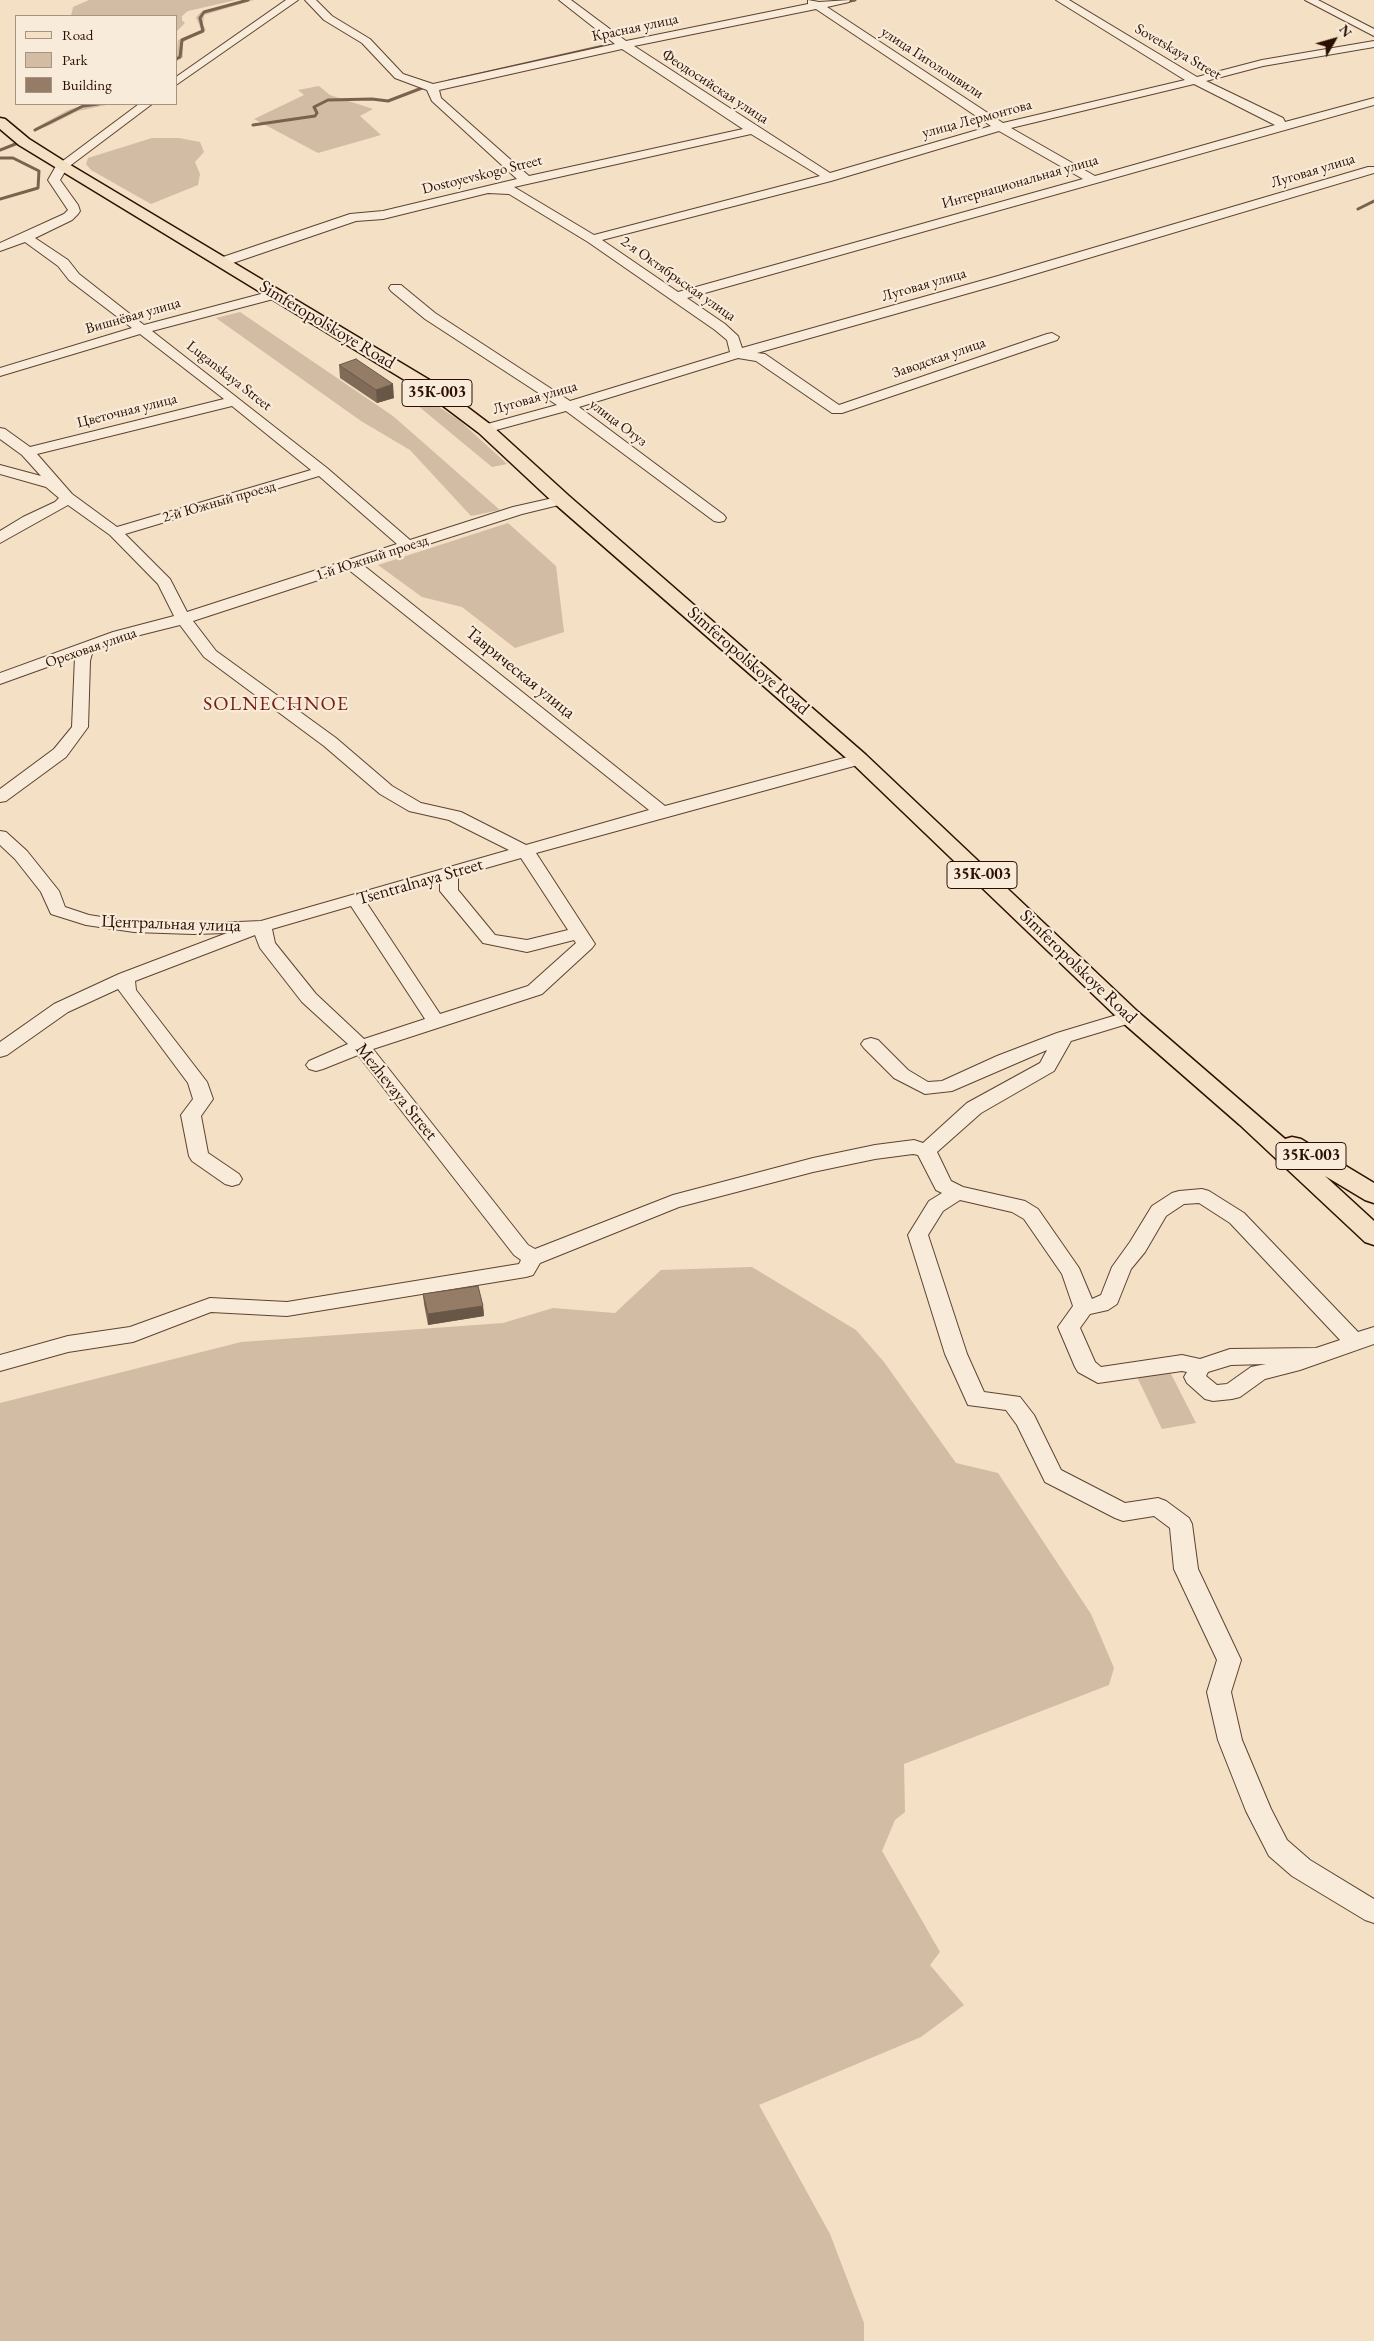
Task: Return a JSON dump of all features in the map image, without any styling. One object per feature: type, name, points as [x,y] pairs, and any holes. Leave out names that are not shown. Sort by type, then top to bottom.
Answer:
[{"type":"main road","name":"35К-003","points":[[0,122],[24,142],[62,166]]},
{"type":"main road","name":"Simferopolskoye Road","points":[[62,166],[432,389],[485,429],[562,500],[859,759],[1130,1017],[1249,1119],[1374,1236]]},
{"type":"main road","name":"35К-003","points":[[1249,1119],[1374,1194]]},
{"type":"street","points":[[178,81],[293,0]]},
{"type":"street","points":[[310,0],[328,18],[366,41],[398,76],[432,88],[436,99],[526,180]]},
{"type":"street","name":"Феодосийская улица","points":[[564,0],[596,22],[624,45],[753,130],[824,173],[827,178]]},
{"type":"street","name":"Красная улица","points":[[432,88],[813,3],[846,0]]},
{"type":"street","name":"Sovetskaya Street","points":[[1061,0],[1195,81],[1279,122],[1282,126]]},
{"type":"street","points":[[1310,0],[1374,33]]},
{"type":"street","name":"улица Гиголошвили","points":[[813,3],[1001,127],[1092,179]]},
{"type":"street","name":"улица Лермонтова","points":[[592,239],[827,178],[1001,127],[1195,81],[1262,63],[1374,44]]},
{"type":"street","name":"Интернациональная улица","points":[[676,297],[1374,101]]},
{"type":"street","points":[[0,247],[68,217],[74,210],[54,180],[62,166],[145,105]]},
{"type":"street","name":"Dostoyevskogo Street","points":[[222,262],[354,217],[383,215],[488,188],[753,130]]},
{"type":"street","name":"Луговая улица","points":[[485,429],[568,406],[737,354],[1003,280],[1372,170]]},
{"type":"street","name":"2-я Октябрьская улица","points":[[488,188],[512,190],[592,239],[726,333],[733,339],[737,354]]},
{"type":"street","name":"Luganskaya Street","points":[[26,237],[63,263],[74,277],[143,329],[322,471],[408,546]]},
{"type":"street","name":"улица Отуз","points":[[396,288],[430,316],[568,406],[719,518]]},
{"type":"street","name":"Вишнёвая улица","points":[[0,372],[143,329],[276,294]]},
{"type":"street","name":"Заводская улица","points":[[737,354],[760,357],[837,410],[1052,337]]},
{"type":"street","name":"Цветочная улица","points":[[27,452],[235,401]]},
{"type":"street","points":[[0,432],[27,452],[67,497]]},
{"type":"street","points":[[0,469],[51,484],[115,532],[165,582],[182,618],[210,654],[330,742],[386,790],[415,807],[454,816],[526,852],[586,944],[535,990],[361,1046],[316,1065]]},
{"type":"street","name":"2-й Южный проезд","points":[[115,532],[322,471]]},
{"type":"street","points":[[0,538],[28,520],[60,505],[67,497]]},
{"type":"street","name":"1-й Южный проезд","points":[[182,618],[353,565],[518,510],[562,500]]},
{"type":"street","name":"Таврическая улица","points":[[353,565],[662,812]]},
{"type":"street","name":"Ореховая улица","points":[[0,679],[119,635],[160,626],[182,618]]},
{"type":"street","points":[[0,797],[60,753],[80,726],[82,660],[86,648]]},
{"type":"street","name":"Tsentralnaya Street","points":[[0,1051],[61,1008],[126,978],[262,926],[662,812],[859,759]]},
{"type":"street","name":"Центральная улица","points":[[0,836],[21,855],[50,891],[57,910],[86,920],[134,927],[262,926]]},
{"type":"street","points":[[449,873],[449,891],[489,939],[527,946],[578,933]]},
{"type":"street","points":[[356,900],[436,1022]]},
{"type":"street","name":"Mezhevaya Street","points":[[262,926],[266,944],[309,998],[361,1046],[521,1250],[533,1258]]},
{"type":"street","points":[[126,978],[127,991],[197,1082],[203,1099],[191,1115],[199,1156],[232,1180]]},
{"type":"street","points":[[871,1044],[902,1074],[926,1088],[945,1087],[1004,1060],[1064,1037],[1130,1017]]},
{"type":"street","points":[[926,1151],[974,1108],[1047,1067],[1064,1037]]},
{"type":"street","points":[[0,1363],[68,1344],[133,1334],[210,1305],[288,1309],[526,1270],[533,1258],[673,1202],[813,1165],[874,1152],[914,1147],[926,1151],[943,1185],[957,1193],[1018,1206],[1031,1214],[1072,1273],[1084,1307]]},
{"type":"street","points":[[957,1193],[936,1206],[918,1235],[956,1354],[976,1400],[1012,1403],[1026,1421],[1053,1476],[1123,1512],[1158,1507],[1181,1524],[1186,1569],[1229,1660],[1219,1692],[1230,1740],[1259,1811],[1278,1848],[1301,1868],[1374,1912]]},
{"type":"street","points":[[1316,1356],[1230,1357],[1200,1367],[1182,1363],[1098,1375],[1086,1367],[1070,1327],[1084,1307],[1101,1305],[1110,1299],[1122,1267],[1138,1246],[1158,1211],[1179,1198],[1202,1196],[1238,1218],[1352,1339],[1368,1337]]},
{"type":"street","points":[[1200,1367],[1195,1376],[1204,1387],[1213,1393],[1232,1391],[1259,1373],[1292,1365],[1368,1337]]},
{"type":"green space","points":[[89,0],[236,0],[188,11],[182,16],[182,20],[185,23],[178,30],[178,15],[71,15],[73,7]]},
{"type":"green space","points":[[246,0],[254,0],[204,15],[203,24],[206,30],[183,42],[183,57],[178,61],[178,40],[201,30],[196,17],[201,12]]},
{"type":"green space","points":[[319,86],[330,95],[373,109],[360,116],[381,135],[318,153],[254,119],[304,95],[298,90]]},
{"type":"green space","points":[[84,105],[106,105],[78,111],[48,126],[37,130],[35,128],[68,110]]},
{"type":"green space","points":[[152,138],[179,138],[200,142],[204,152],[195,162],[200,174],[198,185],[151,204],[91,170],[86,164],[88,158]]},
{"type":"green space","points":[[240,312],[393,416],[500,510],[471,516],[410,450],[361,421],[216,318]]},
{"type":"green space","points":[[422,396],[459,420],[507,464],[492,467],[417,405]]},
{"type":"green space","points":[[508,523],[556,566],[564,632],[515,648],[462,607],[422,597],[378,565]]},
{"type":"green space","points":[[752,1267],[856,1330],[884,1362],[956,1463],[998,1473],[1091,1614],[1114,1668],[1109,1685],[904,1764],[905,1812],[895,1820],[882,1851],[940,1952],[930,1965],[964,2005],[921,2037],[759,2105],[830,2234],[864,2323],[864,2341],[0,2341],[0,1403],[241,1342],[503,1323],[553,1308],[615,1313],[661,1270]]},
{"type":"green space","points":[[1170,1372],[1196,1423],[1162,1429],[1137,1377]]},
{"type":"building","points":[[356,359],[393,384],[376,390],[339,365]]},
{"type":"building","points":[[478,1286],[483,1306],[428,1314],[423,1294]]},
{"type":"waterway","points":[[178,58],[180,57],[182,40],[203,31],[200,18],[204,12],[248,0]]},
{"type":"waterway","points":[[845,2],[855,0]]},
{"type":"waterway","points":[[449,81],[608,45]]},
{"type":"waterway","points":[[253,125],[315,116],[317,113],[314,107],[328,100],[372,99],[388,101],[422,88]]},
{"type":"waterway","points":[[35,130],[83,106],[90,105]]},
{"type":"waterway","points":[[0,150],[18,143]]},
{"type":"waterway","points":[[0,158],[13,158],[39,171],[38,188],[0,199]]},
{"type":"waterway","points":[[1358,209],[1374,201]]},
{"type":"district","name":"SOLNECHNOE","points":[[276,705]]}]
